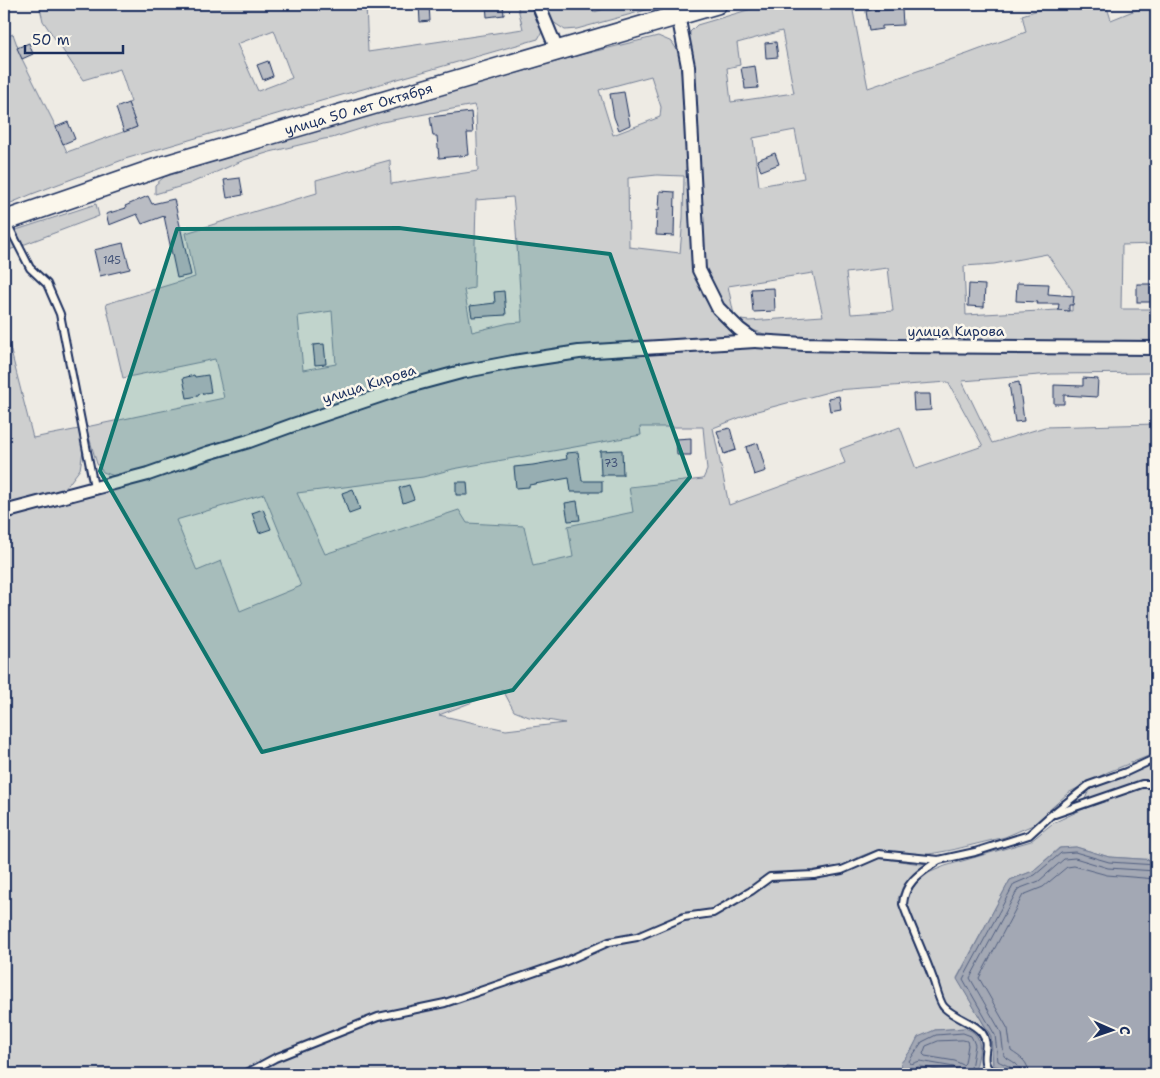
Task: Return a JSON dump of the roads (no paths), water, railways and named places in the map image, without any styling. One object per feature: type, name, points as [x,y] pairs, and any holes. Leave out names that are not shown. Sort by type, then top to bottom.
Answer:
[{"type":"main road","name":"улица 50 лет Октября","points":[[5,221],[166,164],[717,4]]},
{"type":"street","points":[[538,4],[557,50]]},
{"type":"street","points":[[678,15],[688,66],[700,270],[718,308],[739,329],[755,340]]},
{"type":"street","name":"улица Кирова","points":[[4,512],[148,474],[409,386],[461,372],[579,352],[755,340],[804,344],[886,346],[1156,348]]},
{"type":"lane","points":[[5,221],[30,268],[47,284],[60,314],[94,487]]},
{"type":"lane","points":[[245,1074],[275,1058],[378,1017],[445,1003],[562,964],[609,942],[638,937],[684,917],[713,912],[751,891],[770,877],[814,875],[842,870],[879,854],[939,860],[975,852],[1029,835],[1089,785],[1126,772],[1156,758]]},
{"type":"lane","points":[[1050,816],[1142,784],[1156,784]]},
{"type":"lane","points":[[939,860],[916,876],[903,895],[903,904],[943,1006],[957,1017],[975,1026],[983,1034],[986,1044],[984,1061],[987,1069],[995,1074]]},
{"type":"water","points":[[1076,847],[1109,857],[1156,860],[1156,1074],[1017,1074],[993,1065],[991,1036],[957,979],[1010,880],[1033,871],[1060,848]]},
{"type":"water","points":[[965,1028],[974,1033],[979,1042],[979,1053],[974,1074],[941,1071],[920,1066],[908,1071],[902,1070],[901,1063],[912,1049],[918,1037],[935,1030]]},
{"type":"water","points":[[787,1067],[803,1069],[807,1074],[780,1074]]}]
